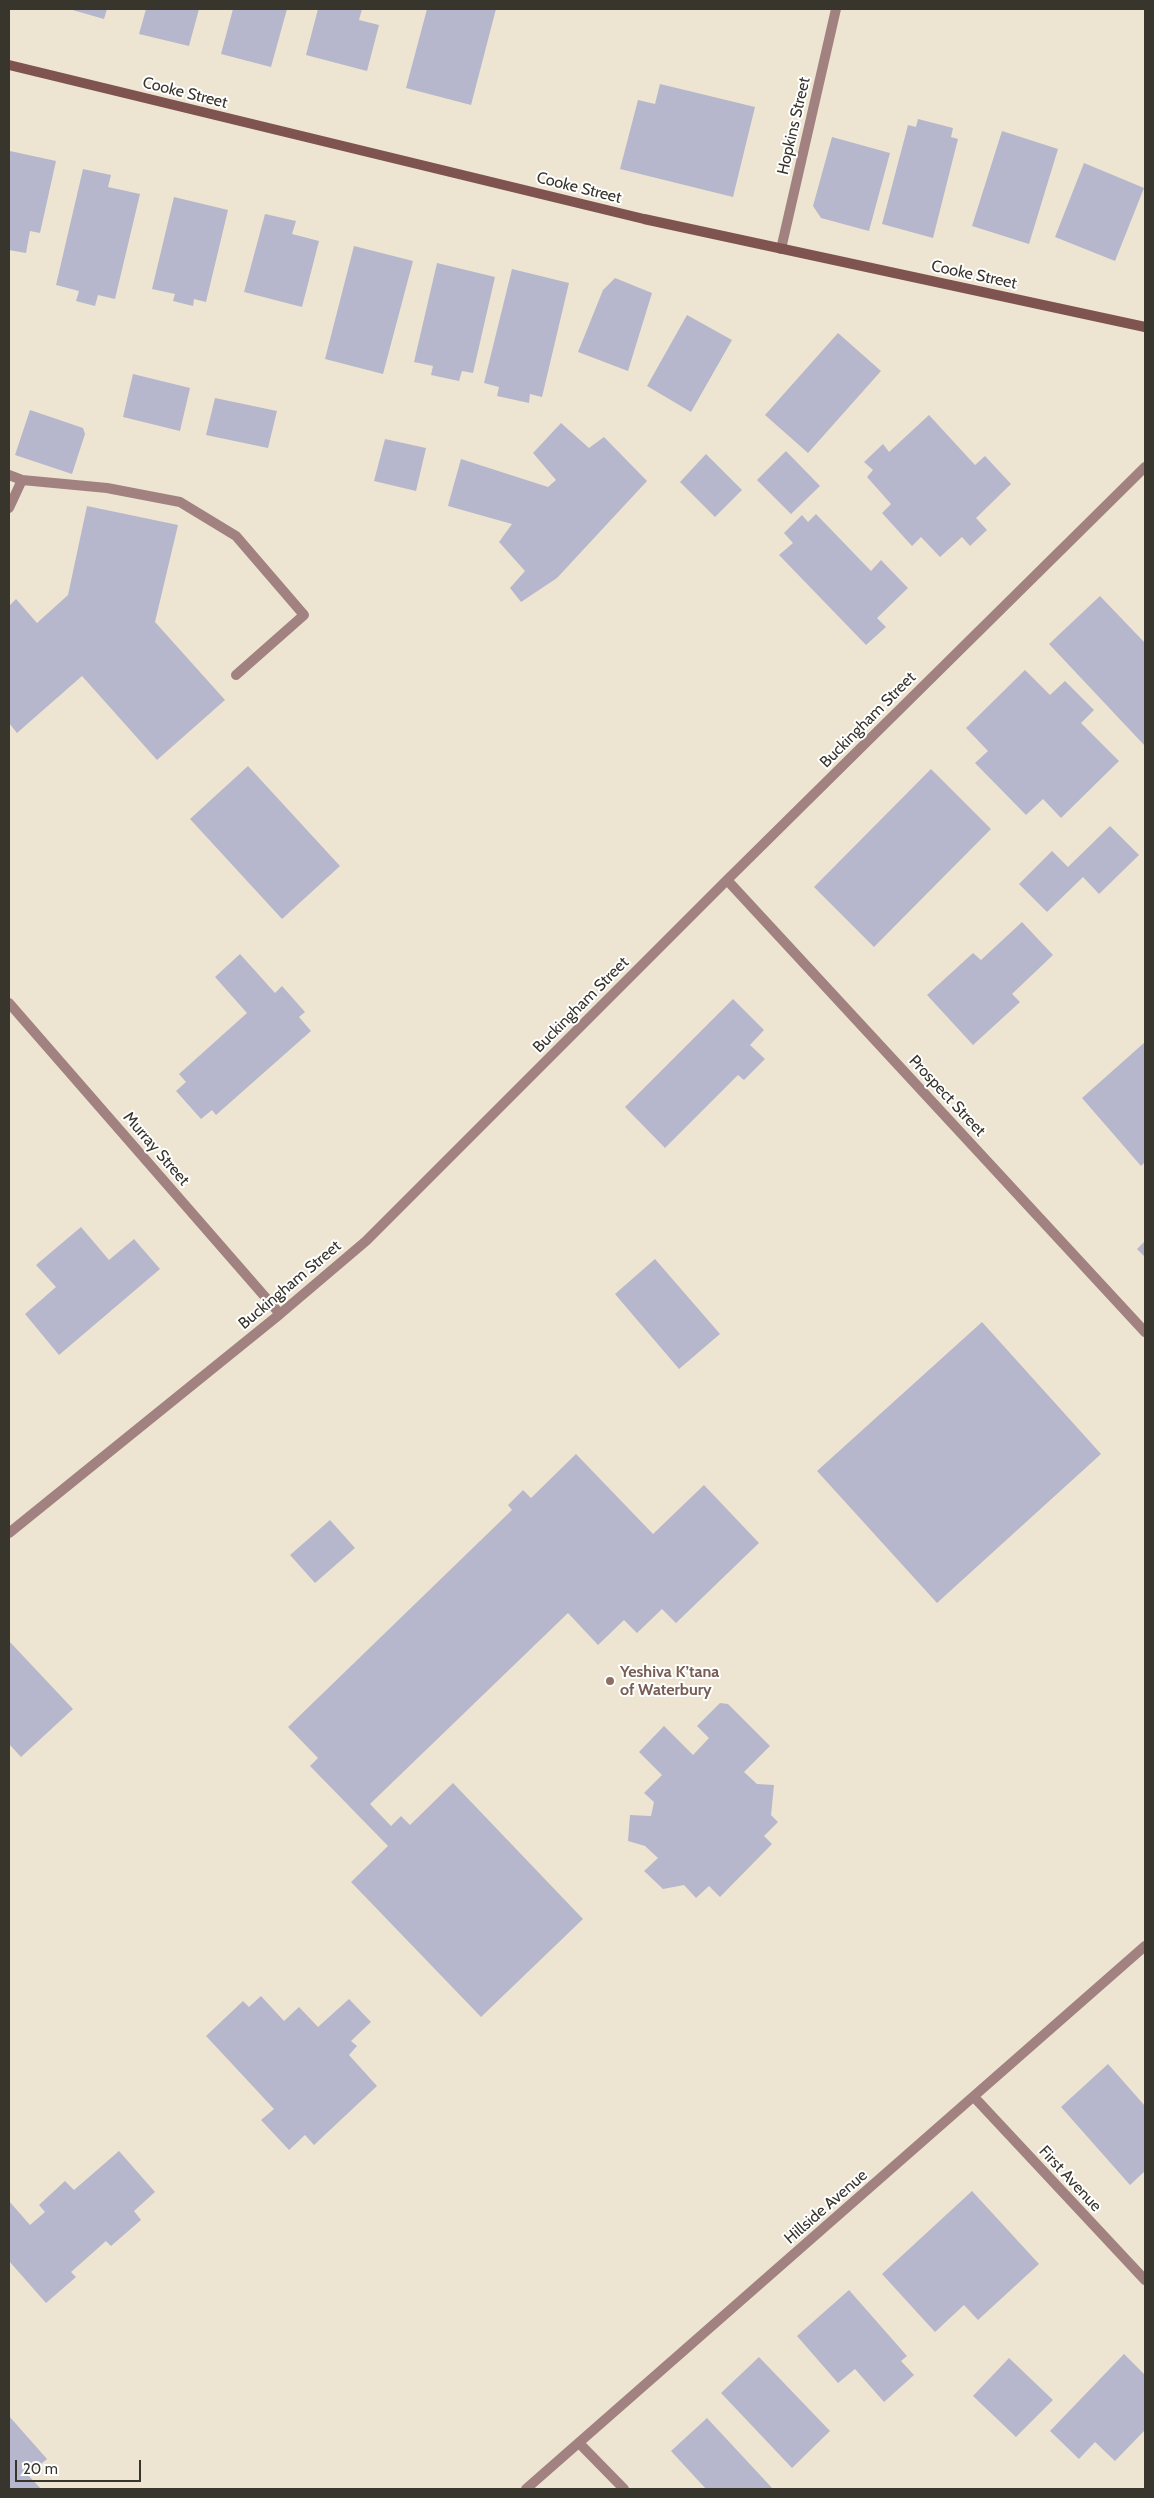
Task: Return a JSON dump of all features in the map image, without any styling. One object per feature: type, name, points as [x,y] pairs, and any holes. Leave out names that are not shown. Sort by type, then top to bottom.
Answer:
[{"type":"main road","name":"Cooke Street","points":[[9,65],[635,216],[1145,327]]},
{"type":"street","name":"Hopkins Street","points":[[782,249],[836,9]]},
{"type":"street","name":"Buckingham Street","points":[[9,1533],[280,1314],[366,1241],[727,880],[1145,467]]},
{"type":"street","points":[[9,475],[22,480],[107,488],[180,502],[236,536],[304,615],[236,675]]},
{"type":"street","points":[[9,508],[22,480]]},
{"type":"street","name":"Prospect Street","points":[[727,880],[1145,1332]]},
{"type":"street","name":"Murray Street","points":[[9,1003],[280,1314]]},
{"type":"street","name":"Hillside Avenue","points":[[526,2489],[1145,1946]]},
{"type":"street","name":"First Avenue","points":[[974,2097],[1145,2280]]},
{"type":"street","points":[[579,2443],[624,2489]]},
{"type":"building","points":[[69,9],[107,9],[104,19]]},
{"type":"building","points":[[146,9],[199,9],[189,46],[139,34]]},
{"type":"building","points":[[233,9],[287,9],[271,67],[221,54]]},
{"type":"building","points":[[318,9],[362,9],[359,20],[379,25],[367,71],[306,55]]},
{"type":"building","points":[[427,9],[496,9],[471,105],[406,88]]},
{"type":"building","points":[[660,84],[755,107],[733,197],[620,169],[638,100],[655,104]]},
{"type":"building","points":[[918,119],[953,128],[951,137],[958,139],[933,238],[882,224],[908,125],[916,127]]},
{"type":"building","points":[[1002,131],[1058,149],[1029,244],[972,226]]},
{"type":"building","points":[[832,137],[890,153],[869,231],[821,218],[813,206]]},
{"type":"building","points":[[10,151],[56,161],[40,233],[30,231],[26,253],[9,250]]},
{"type":"building","points":[[1084,163],[1144,188],[1115,261],[1055,237]]},
{"type":"building","points":[[83,169],[111,175],[108,187],[140,194],[115,299],[98,295],[95,306],[76,301],[79,291],[56,285]]},
{"type":"building","points":[[174,197],[228,210],[206,302],[194,299],[193,306],[173,301],[175,294],[152,289]]},
{"type":"building","points":[[265,214],[296,221],[292,234],[319,241],[302,307],[244,292]]},
{"type":"building","points":[[354,246],[413,261],[383,374],[325,359]]},
{"type":"building","points":[[437,263],[495,277],[473,373],[462,371],[459,381],[431,375],[433,366],[414,362]]},
{"type":"building","points":[[512,269],[569,283],[542,397],[530,394],[529,403],[497,396],[499,387],[484,383]]},
{"type":"building","points":[[615,278],[652,293],[628,371],[578,352],[603,290]]},
{"type":"building","points":[[687,315],[732,340],[691,412],[647,386]]},
{"type":"building","points":[[838,333],[881,371],[808,453],[765,415]]},
{"type":"building","points":[[133,374],[190,388],[180,431],[123,417]]},
{"type":"building","points":[[215,398],[277,411],[268,448],[206,435]]},
{"type":"building","points":[[30,410],[83,428],[85,434],[72,474],[15,455]]},
{"type":"building","points":[[929,415],[975,465],[985,456],[1011,484],[976,518],[987,530],[970,546],[962,537],[940,557],[921,537],[912,546],[882,513],[891,504],[867,477],[873,470],[864,462],[883,444],[889,452]]},
{"type":"building","points":[[561,423],[589,448],[604,437],[647,481],[557,578],[521,602],[510,588],[525,571],[499,542],[512,524],[448,506],[461,459],[548,487],[556,480],[533,453]]},
{"type":"building","points":[[385,439],[426,448],[416,491],[374,481]]},
{"type":"building","points":[[786,451],[820,486],[791,514],[757,480]]},
{"type":"building","points":[[706,454],[742,490],[715,517],[680,482]]},
{"type":"building","points":[[87,506],[178,525],[155,622],[225,700],[157,760],[82,676],[17,733],[9,723],[9,606],[16,599],[37,623],[68,595]]},
{"type":"building","points":[[816,514],[871,571],[881,560],[908,588],[877,618],[886,627],[866,645],[779,555],[793,543],[784,533],[802,515],[808,522]]},
{"type":"building","points":[[1100,596],[1145,643],[1145,746],[1049,644]]},
{"type":"building","points":[[1025,670],[1050,695],[1065,681],[1094,710],[1081,723],[1119,761],[1061,818],[1043,799],[1026,815],[975,763],[988,751],[966,728]]},
{"type":"building","points":[[248,766],[340,866],[282,919],[190,819]]},
{"type":"building","points":[[931,769],[991,829],[874,947],[814,887]]},
{"type":"building","points":[[1110,826],[1139,855],[1099,894],[1083,877],[1047,912],[1019,884],[1052,851],[1068,867]]},
{"type":"building","points":[[1022,922],[1053,955],[1012,994],[1020,1002],[973,1045],[927,995],[973,953],[981,960]]},
{"type":"building","points":[[240,954],[275,993],[282,986],[305,1012],[299,1017],[311,1031],[216,1115],[212,1110],[201,1119],[176,1091],[186,1082],[179,1074],[247,1013],[215,977]]},
{"type":"building","points":[[733,999],[764,1030],[750,1045],[765,1059],[744,1080],[738,1075],[665,1148],[625,1107]]},
{"type":"building","points":[[1145,1042],[1145,1162],[1141,1166],[1082,1098]]},
{"type":"building","points":[[81,1227],[109,1260],[134,1239],[160,1269],[59,1355],[25,1314],[56,1287],[36,1265]]},
{"type":"building","points":[[1145,1241],[1145,1257],[1137,1249]]},
{"type":"building","points":[[655,1259],[720,1334],[679,1369],[615,1294]]},
{"type":"building","points":[[982,1322],[1101,1454],[937,1603],[817,1471]]},
{"type":"building","points":[[576,1454],[653,1534],[704,1485],[759,1543],[676,1623],[662,1609],[637,1633],[624,1620],[598,1645],[568,1613],[370,1804],[391,1826],[401,1816],[410,1825],[453,1783],[583,1919],[481,2017],[351,1882],[388,1846],[310,1766],[318,1758],[288,1727],[512,1510],[508,1505],[523,1490],[531,1498]]},
{"type":"building","points":[[330,1520],[355,1548],[315,1583],[290,1555]]},
{"type":"building","points":[[9,1641],[73,1709],[21,1757],[9,1744]]},
{"type":"building","points":[[720,1703],[728,1704],[770,1746],[744,1772],[757,1784],[774,1785],[771,1815],[778,1822],[764,1836],[772,1844],[720,1897],[709,1886],[696,1898],[684,1885],[663,1889],[644,1871],[658,1858],[645,1846],[628,1841],[630,1815],[651,1816],[654,1802],[644,1793],[662,1775],[639,1752],[664,1726],[693,1755],[709,1738],[697,1726]]},
{"type":"building","points":[[261,1996],[284,2021],[299,2007],[318,2027],[349,1999],[371,2022],[351,2041],[357,2046],[349,2055],[377,2086],[314,2145],[305,2135],[289,2150],[261,2120],[274,2109],[206,2036],[243,2001],[249,2007]]},
{"type":"building","points":[[1108,2064],[1145,2106],[1145,2171],[1130,2185],[1061,2107]]},
{"type":"building","points":[[119,2151],[155,2192],[134,2211],[141,2220],[111,2246],[106,2241],[71,2272],[76,2277],[46,2303],[9,2261],[9,2201],[30,2225],[45,2212],[39,2205],[65,2181],[74,2190]]},
{"type":"building","points":[[972,2191],[1039,2264],[978,2320],[964,2305],[935,2332],[882,2274]]},
{"type":"building","points":[[849,2290],[907,2356],[901,2361],[914,2375],[884,2402],[855,2369],[838,2383],[797,2336]]},
{"type":"building","points":[[1124,2354],[1145,2375],[1145,2430],[1115,2461],[1095,2442],[1079,2459],[1050,2431]]},
{"type":"building","points":[[759,2357],[830,2431],[792,2468],[721,2393]]},
{"type":"building","points":[[1009,2358],[1053,2400],[1016,2437],[973,2396]]},
{"type":"building","points":[[9,2416],[47,2459],[28,2475],[41,2489],[9,2489]]},
{"type":"building","points":[[707,2418],[773,2489],[706,2489],[671,2451]]},
{"type":"place","name":"Yeshiva K’tana of Waterbury","points":[[610,1681]]}]
